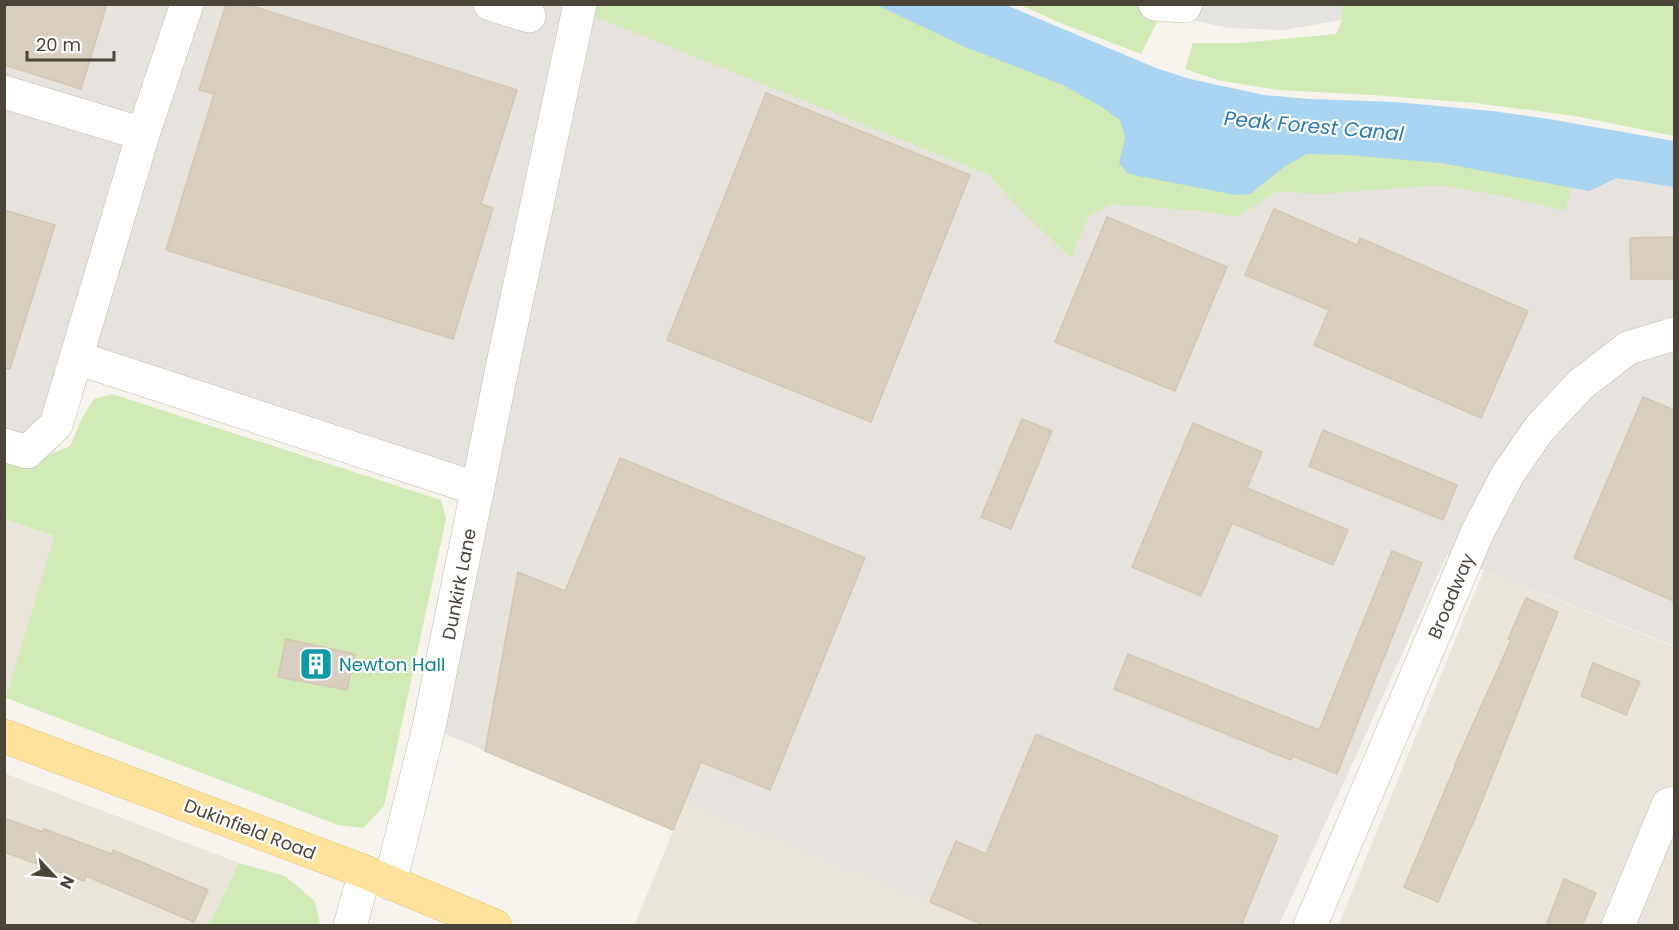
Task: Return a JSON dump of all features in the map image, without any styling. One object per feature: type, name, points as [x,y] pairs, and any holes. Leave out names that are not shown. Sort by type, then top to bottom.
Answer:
[{"type":"main road","name":"Dukinfield Road","points":[[4,736],[378,878],[495,926]]},
{"type":"street","points":[[4,445],[27,452],[56,425],[143,134],[187,4]]},
{"type":"street","points":[[490,4],[529,16]]},
{"type":"street","name":"Dunkirk Lane","points":[[350,926],[378,878],[429,728],[505,354],[580,4]]},
{"type":"street","points":[[4,92],[143,134]]},
{"type":"street","name":"Broadway","points":[[1310,926],[1478,531],[1508,474],[1539,429],[1580,385],[1628,348],[1674,334]]},
{"type":"street","points":[[77,357],[478,489]]},
{"type":"street","points":[[1618,926],[1668,806],[1674,803]]},
{"type":"shaded area","points":[[4,5],[939,5],[1096,76],[1674,166],[1674,646],[1447,555],[1279,925],[986,925],[685,802],[673,830],[429,727],[478,490],[77,358],[56,425],[5,445]]},
{"type":"shaded area","points":[[1184,5],[1342,5],[1342,20],[1283,30],[1229,28],[1187,19]]},
{"type":"shaded area","points":[[5,519],[54,536],[5,703]]},
{"type":"shaded area","points":[[1484,570],[1674,647],[1674,925],[1338,926]]},
{"type":"shaded area","points":[[4,773],[239,863],[209,925],[5,925]]},
{"type":"shaded area","points":[[685,802],[930,902],[986,925],[634,926]]},
{"type":"green space","points":[[580,4],[939,5],[1096,76],[1582,150],[1565,211],[1508,197],[1442,185],[1319,194],[1277,191],[1238,217],[1200,211],[1112,204],[1089,216],[1071,258],[1019,208],[989,175],[579,10]]},
{"type":"green space","points":[[1184,4],[1161,14],[1141,54],[1021,5]]},
{"type":"green space","points":[[1342,5],[1674,5],[1674,136],[1575,116],[1475,103],[1277,90],[1218,80],[1185,69],[1193,43],[1241,43],[1336,34],[1342,20]]},
{"type":"green space","points":[[112,394],[441,500],[446,519],[384,806],[363,828],[338,825],[6,698],[54,536],[5,519],[5,464],[35,461],[70,446],[82,418],[94,399]]},
{"type":"green space","points":[[239,863],[285,876],[315,901],[320,925],[209,925]]},
{"type":"water","name":"Peak Forest Canal","points":[[877,5],[1006,5],[1156,68],[1190,79],[1264,95],[1395,102],[1492,111],[1674,141],[1674,187],[1617,178],[1589,191],[1441,163],[1349,155],[1307,154],[1284,167],[1250,194],[1236,195],[1143,177],[1127,173],[1119,163],[1125,138],[1120,120],[1100,106],[1063,85],[965,47]]},
{"type":"building","points":[[4,4],[107,4],[81,89],[4,65]]},
{"type":"building","points":[[226,4],[246,4],[517,90],[481,204],[493,208],[453,339],[166,250],[214,94],[199,90]]},
{"type":"building","points":[[766,93],[970,175],[871,422],[667,340]]},
{"type":"building","points":[[1274,209],[1357,245],[1360,238],[1528,311],[1481,418],[1314,345],[1329,310],[1245,275]]},
{"type":"building","points":[[4,210],[55,225],[10,369],[4,368]]},
{"type":"building","points":[[1107,217],[1227,267],[1175,391],[1055,342]]},
{"type":"building","points":[[1674,237],[1674,279],[1631,279],[1630,238]]},
{"type":"building","points":[[1643,397],[1674,410],[1674,601],[1574,558]]},
{"type":"building","points":[[1022,419],[1052,431],[1011,529],[981,517]]},
{"type":"building","points":[[1193,423],[1262,452],[1247,488],[1348,530],[1333,565],[1232,523],[1201,596],[1132,567]]},
{"type":"building","points":[[1323,430],[1457,485],[1443,520],[1309,466]]},
{"type":"building","points":[[620,458],[865,558],[770,790],[701,762],[673,830],[485,751],[518,572],[565,591]]},
{"type":"building","points":[[1392,551],[1422,563],[1337,774],[1293,756],[1291,760],[1114,689],[1128,654],[1319,730]]},
{"type":"building","points":[[1526,598],[1558,612],[1476,816],[1438,902],[1404,887],[1455,764],[1511,640],[1508,639]]},
{"type":"building","name":"Newton Hall","points":[[286,639],[355,654],[347,690],[278,677]]},
{"type":"building","points":[[1593,663],[1640,682],[1626,715],[1581,696]]},
{"type":"building","points":[[1036,734],[1278,836],[1241,926],[986,926],[930,902],[956,841],[986,854]]},
{"type":"building","points":[[4,818],[43,832],[44,829],[112,854],[113,850],[208,890],[194,922],[86,876],[84,881],[4,852]]},
{"type":"building","points":[[1564,879],[1596,893],[1582,926],[1546,926]]},
{"type":"place","name":"Newton Hall","points":[[316,664]]}]
